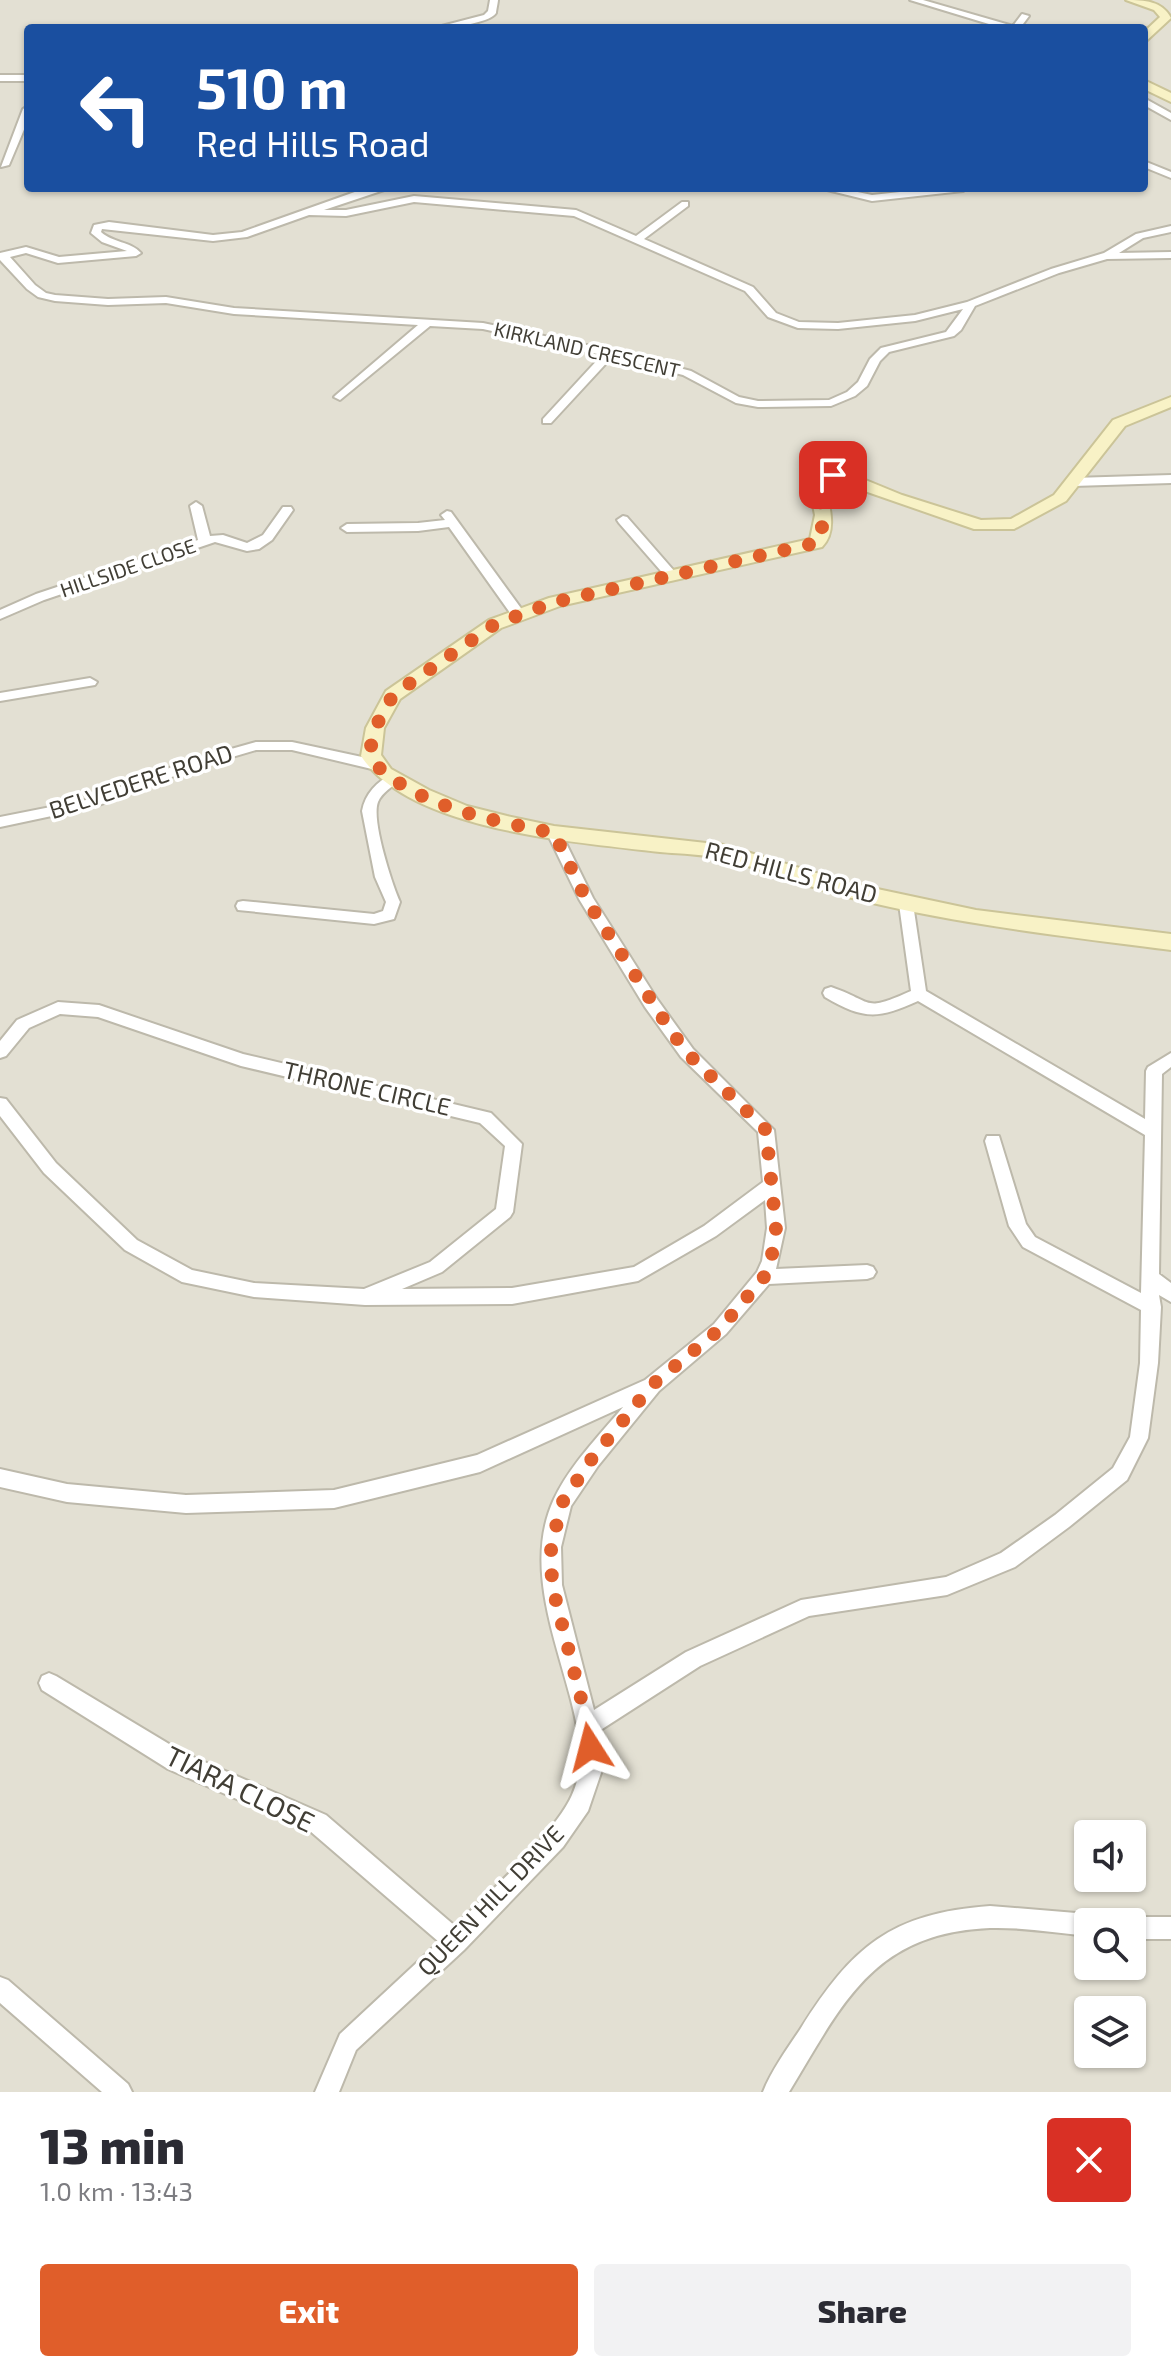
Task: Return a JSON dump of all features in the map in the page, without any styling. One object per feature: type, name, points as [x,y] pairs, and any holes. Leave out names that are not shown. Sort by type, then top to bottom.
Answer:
[{"type":"main road","points":[[1132,0],[1158,8],[1169,16],[1148,35]]},
{"type":"main road","points":[[1148,86],[1170,96]]},
{"type":"main road","points":[[376,765],[371,746],[375,728],[393,695],[466,642],[518,614],[555,602],[816,543],[821,538],[823,515],[817,485],[821,478],[833,475],[846,477],[961,520],[1001,526],[1022,520],[1060,498],[1119,423],[1171,402]]},
{"type":"main road","name":"RED HILLS ROAD","points":[[376,765],[393,779],[461,811],[554,833],[724,852],[848,890],[906,904],[976,917],[1171,942]]},
{"type":"street","points":[[456,24],[487,17],[492,12],[494,0]]},
{"type":"street","points":[[914,0],[999,24]]},
{"type":"street","points":[[1017,24],[1025,16]]},
{"type":"street","points":[[487,17],[489,24]]},
{"type":"street","points":[[0,78],[24,78]]},
{"type":"street","points":[[1148,103],[1171,117]]},
{"type":"street","points":[[4,165],[24,118]]},
{"type":"street","points":[[1148,166],[1171,175]]},
{"type":"street","points":[[1,256],[26,250],[58,260],[124,256],[136,253],[132,248],[113,245],[99,238],[96,233],[98,227],[109,225],[213,238],[243,235],[364,192]]},
{"type":"street","points":[[843,192],[872,198],[908,192]]},
{"type":"street","points":[[306,212],[346,213],[414,199],[527,207],[592,217],[636,240],[749,289],[772,315],[798,325],[838,326],[915,318],[971,304],[1055,271],[1106,256],[1140,236],[1171,229]]},
{"type":"street","points":[[636,240],[685,204]]},
{"type":"street","points":[[1106,256],[1171,255]]},
{"type":"street","name":"KIRKLAND CRESCENT","points":[[1,256],[31,287],[42,295],[55,298],[108,302],[166,300],[234,311],[429,321],[514,331],[687,373],[736,400],[783,405],[831,403],[851,394],[863,384],[875,359],[885,350],[950,334],[971,304]]},
{"type":"street","points":[[340,397],[429,321]]},
{"type":"street","points":[[547,421],[610,353]]},
{"type":"street","points":[[1073,482],[1171,479]]},
{"type":"street","points":[[196,506],[204,542]]},
{"type":"street","name":"HILLSIDE CLOSE","points":[[0,615],[40,597],[204,542],[221,538],[245,547],[255,547],[263,543],[287,510]]},
{"type":"street","points":[[347,528],[418,527],[450,519],[518,614]]},
{"type":"street","points":[[623,520],[671,575]]},
{"type":"street","points":[[0,697],[90,682]]},
{"type":"street","name":"BELVEDERE ROAD","points":[[0,822],[89,804],[140,787],[190,765],[256,746],[292,746],[376,765]]},
{"type":"street","points":[[243,906],[374,919],[389,915],[393,902],[382,877],[369,811],[370,801],[376,792],[393,779]]},
{"type":"street","name":"QUEEN HILL DRIVE","points":[[327,2092],[348,2042],[456,1942],[555,1839],[580,1803],[592,1767],[588,1726],[552,1585],[551,1547],[562,1503],[591,1460],[652,1385],[720,1329],[764,1277],[771,1261],[776,1228],[766,1130],[687,1053],[669,1028],[586,899],[554,833]]},
{"type":"street","points":[[906,904],[919,994]]},
{"type":"street","points":[[831,993],[859,1011],[869,1012],[919,994]]},
{"type":"street","points":[[919,994],[1151,1131]]},
{"type":"street","name":"THRONE CIRCLE","points":[[0,1052],[23,1024],[58,1008],[99,1011],[241,1060],[485,1118],[514,1144],[504,1212],[436,1267],[365,1297]]},
{"type":"street","points":[[588,1726],[693,1659],[808,1607],[947,1586],[1008,1560],[1120,1474],[1139,1438],[1149,1363],[1154,1071],[1169,1062]]},
{"type":"street","name":"THRONE CIRCLE","points":[[0,1104],[50,1168],[131,1245],[188,1277],[254,1290],[365,1297],[512,1296],[638,1274],[710,1231],[770,1186]]},
{"type":"street","points":[[993,1141],[1018,1226],[1029,1242],[1152,1307]]},
{"type":"street","points":[[764,1277],[867,1272]]},
{"type":"street","points":[[1152,1278],[1171,1294]]},
{"type":"street","points":[[0,1478],[67,1493],[186,1504],[334,1499],[480,1463],[652,1385]]},
{"type":"street","name":"TIARA CLOSE","points":[[49,1683],[176,1761],[318,1823],[456,1942]]},
{"type":"street","points":[[775,2092],[820,2019],[871,1956],[899,1939],[928,1928],[990,1917],[1074,1924]]},
{"type":"street","points":[[1146,1928],[1171,1928]]},
{"type":"street","points":[[0,1988],[120,2092]]},
{"type":"shaded area","points":[[0,0],[1171,0],[1171,2092],[0,2092]]},
{"type":"route","points":[[590,1747],[588,1726],[552,1585],[551,1547],[562,1503],[591,1460],[652,1385],[720,1329],[764,1277],[771,1261],[776,1228],[766,1130],[687,1053],[651,1003],[586,899],[554,833],[461,811],[422,795],[384,773],[371,756],[371,746],[379,716],[393,695],[495,624],[555,602],[806,548],[816,543],[821,538],[823,515],[817,485],[821,478],[833,475]]}]
